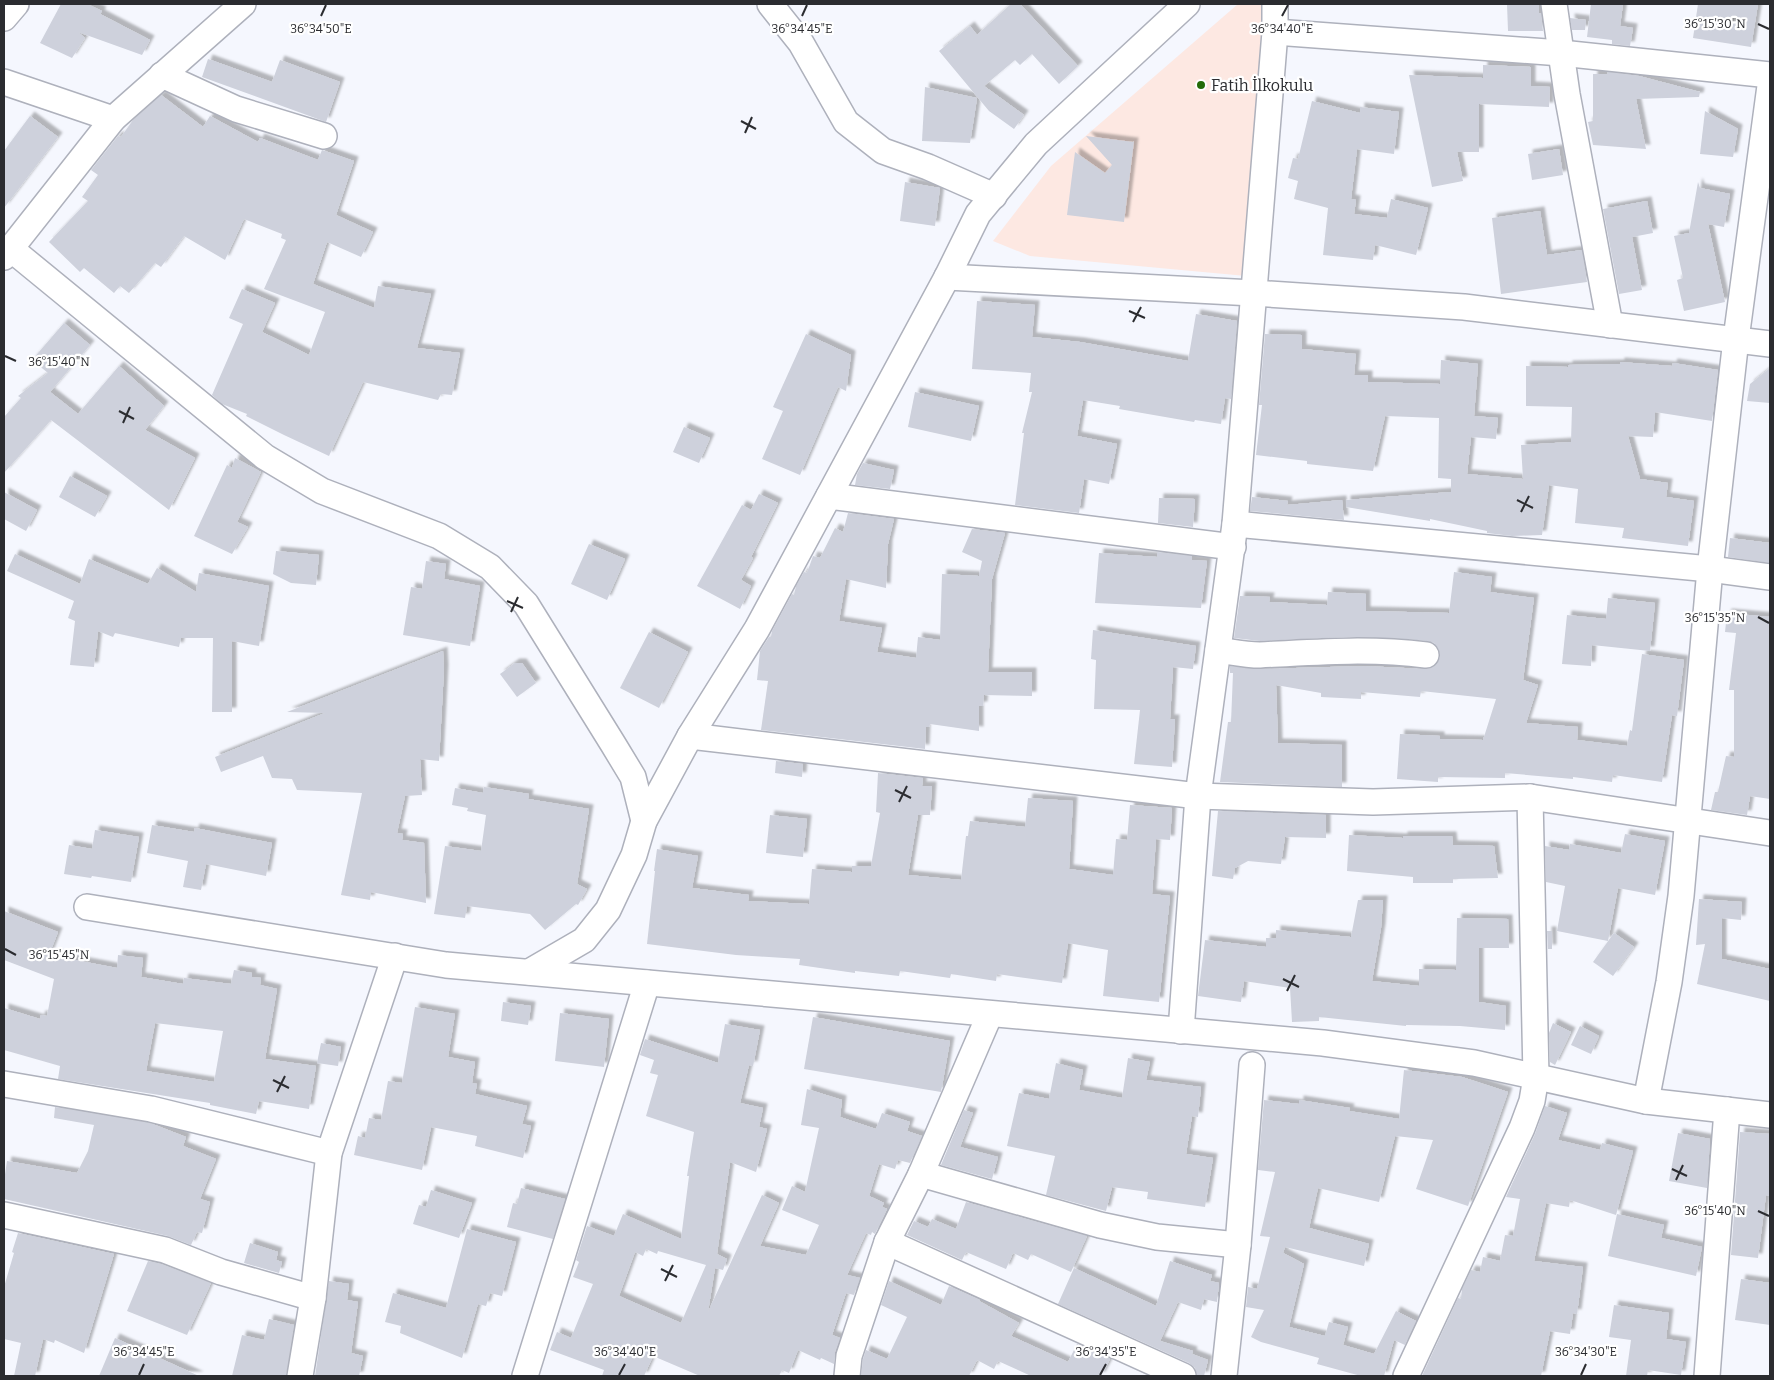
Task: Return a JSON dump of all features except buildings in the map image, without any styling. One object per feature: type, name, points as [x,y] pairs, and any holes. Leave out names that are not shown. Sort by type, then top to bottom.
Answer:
[{"type":"street","points":[[4,18],[16,4]]},
{"type":"street","points":[[243,4],[113,119],[8,253],[265,457],[322,490],[439,536],[490,567],[526,604],[633,777],[644,822]]},
{"type":"street","points":[[770,4],[801,43],[846,122],[883,151],[928,167],[994,196]]},
{"type":"street","points":[[529,972],[584,940],[608,910],[634,854],[644,822],[690,736],[757,629],[947,277],[978,214],[1036,144],[1187,4]]},
{"type":"street","points":[[1181,1031],[1198,796],[1234,536],[1275,4]]},
{"type":"street","points":[[1554,4],[1567,94],[1610,325]]},
{"type":"street","points":[[1274,32],[1561,54],[1770,75]]},
{"type":"street","points":[[162,75],[236,109],[324,136]]},
{"type":"street","points":[[4,82],[113,119]]},
{"type":"street","points":[[1646,1101],[1672,963],[1681,896],[1710,569],[1736,339],[1770,86]]},
{"type":"street","points":[[947,277],[1253,293],[1464,308],[1770,344]]},
{"type":"street","points":[[829,496],[1234,536],[1710,569],[1770,577]]},
{"type":"street","points":[[1218,650],[1259,655],[1343,651],[1426,655]]},
{"type":"street","points":[[690,736],[1198,796],[1373,802],[1530,797],[1770,833]]},
{"type":"street","points":[[1406,1376],[1522,1128],[1532,1102],[1536,1077],[1530,797]]},
{"type":"street","points":[[87,907],[446,965],[1323,1044],[1474,1063],[1646,1101],[1770,1115]]},
{"type":"street","points":[[300,1376],[313,1298],[329,1153],[396,956]]},
{"type":"street","points":[[525,1376],[647,983]]},
{"type":"street","points":[[846,1376],[848,1356],[887,1242],[921,1174],[990,1014]]},
{"type":"street","points":[[1224,1376],[1238,1245],[1252,1065]]},
{"type":"street","points":[[4,1084],[151,1109],[329,1153]]},
{"type":"street","points":[[1707,1376],[1727,1110]]},
{"type":"street","points":[[921,1174],[1100,1225],[1157,1236],[1238,1245]]},
{"type":"street","points":[[4,1215],[165,1250],[221,1272],[313,1298]]},
{"type":"street","points":[[887,1242],[1182,1376]]},
{"type":"shaded area","name":"Fatih İlkokulu","points":[[1238,4],[1263,4],[1246,276],[1030,256],[993,241],[1051,166]]},
{"type":"place","name":"Fatih İlkokulu","points":[[1201,85]]}]
